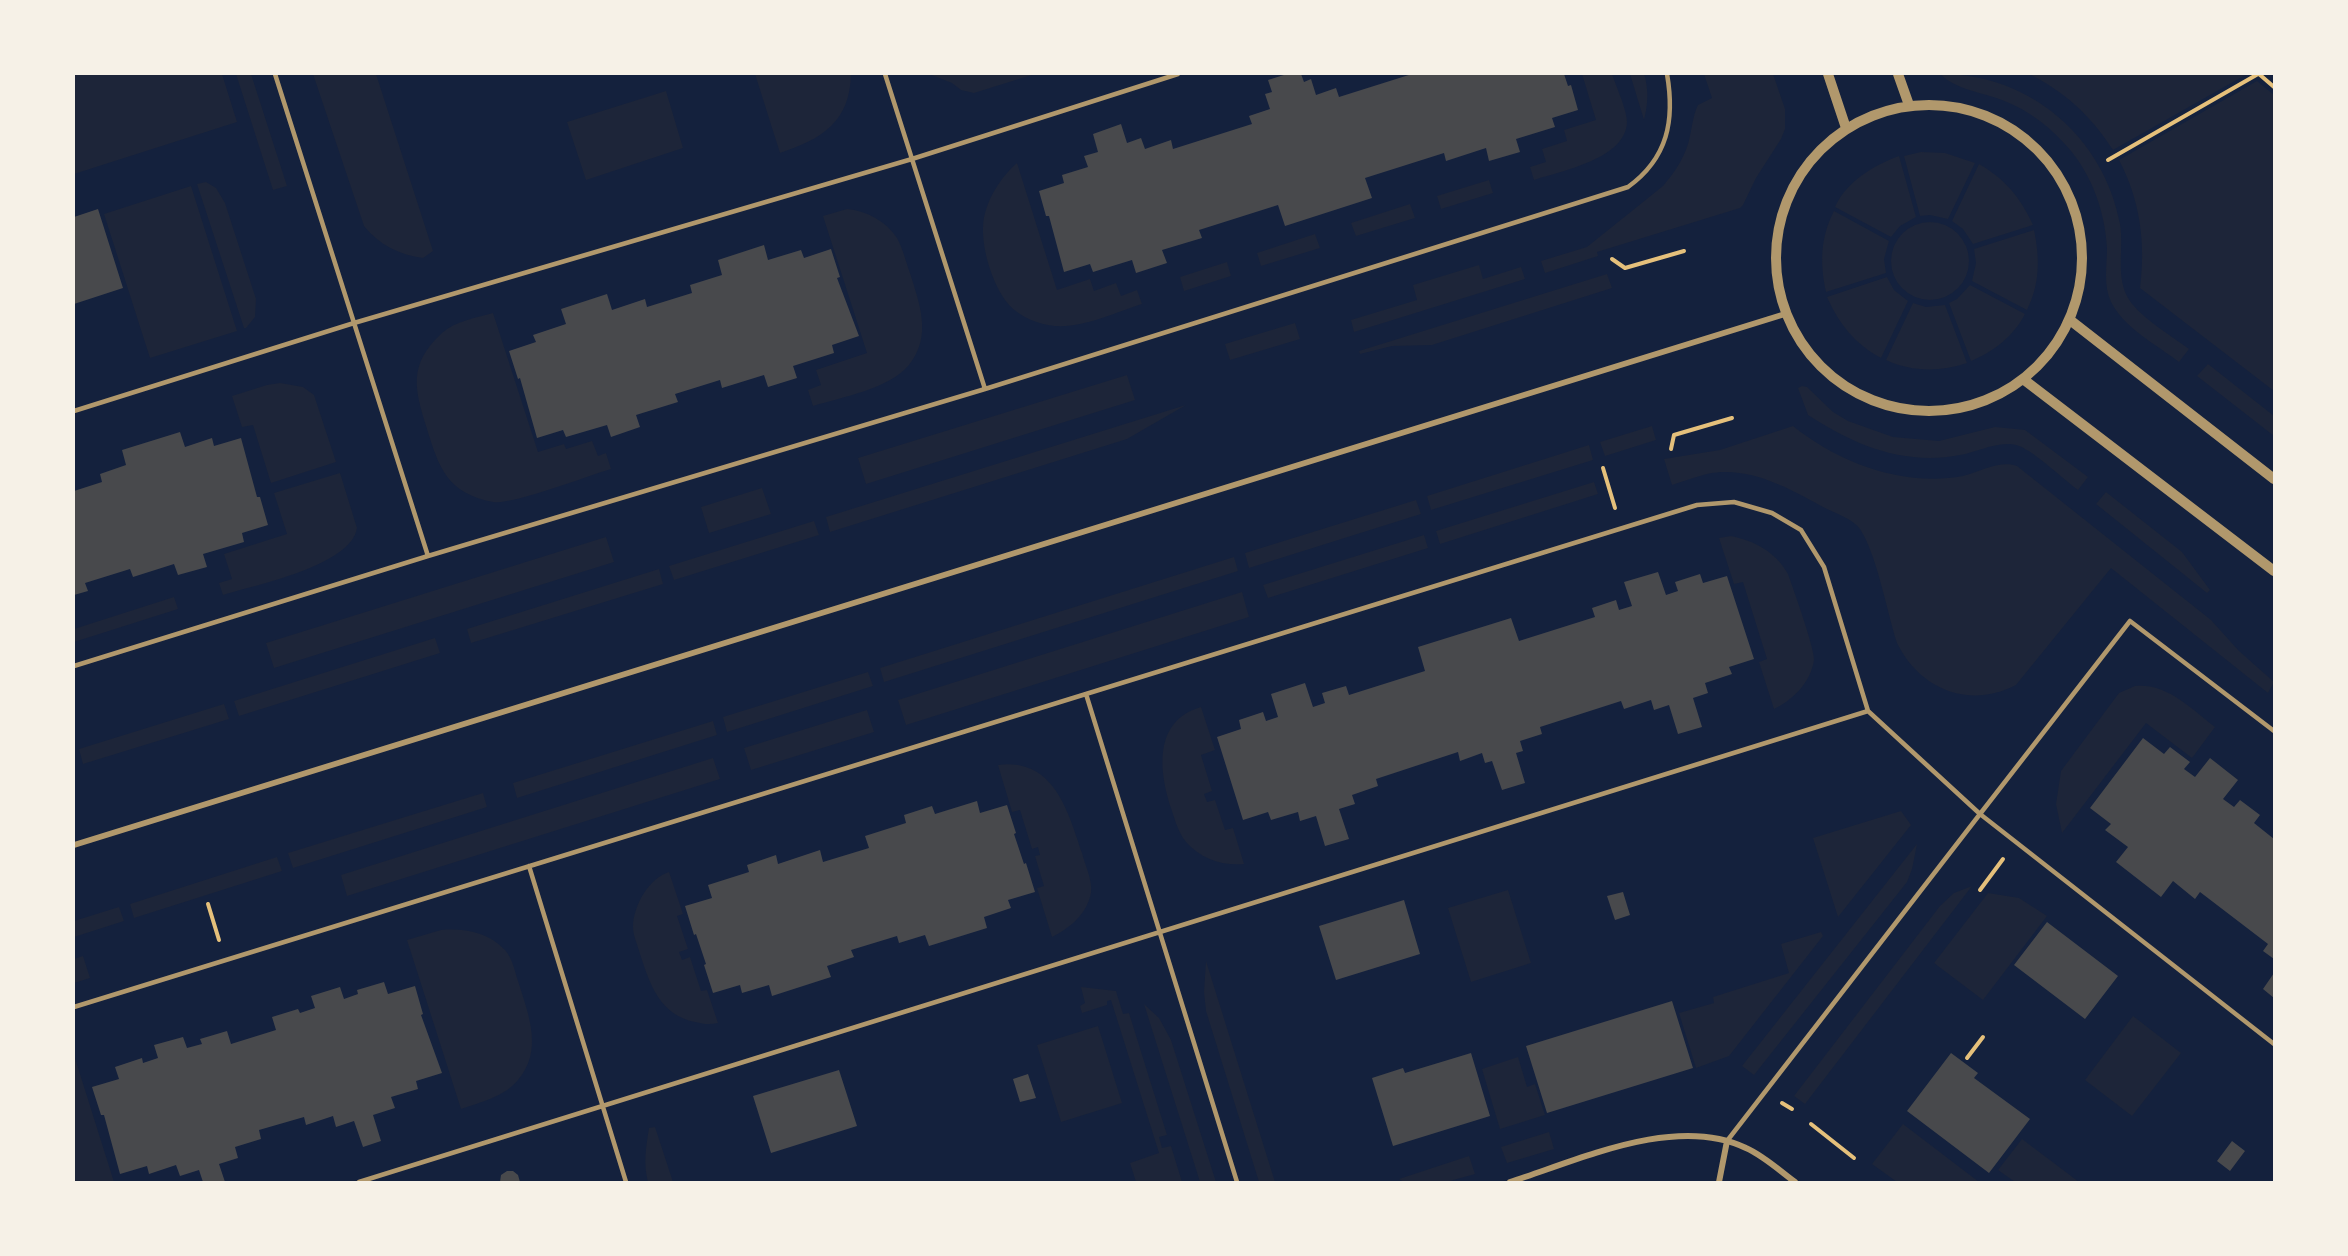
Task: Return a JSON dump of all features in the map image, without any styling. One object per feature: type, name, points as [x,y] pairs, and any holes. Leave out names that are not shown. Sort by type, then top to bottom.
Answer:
[{"type":"street","points":[[1828,74],[1846,128]]},
{"type":"street","points":[[1898,74],[1909,105]]},
{"type":"street","points":[[1909,105],[1952,106],[1996,120],[2035,147],[2064,184],[2080,228],[2082,275],[2070,321],[2050,353],[2024,379],[1983,402],[1938,411],[1892,407],[1849,390],[1813,360],[1785,314],[1776,280],[1776,237],[1788,195],[1811,159],[1846,128],[1873,115],[1909,105]]},
{"type":"street","points":[[74,845],[1785,314]]},
{"type":"street","points":[[2070,321],[2274,479]]},
{"type":"street","points":[[2024,379],[2274,571]]},
{"type":"street","points":[[1510,1182],[1614,1149],[1679,1135],[1706,1136],[1727,1140],[1747,1148],[1795,1182]]},
{"type":"street","points":[[1719,1182],[1727,1140]]},
{"type":"lane","points":[[275,74],[428,556]]},
{"type":"lane","points":[[885,74],[985,389]]},
{"type":"lane","points":[[74,411],[354,322],[912,159],[1178,74]]},
{"type":"lane","points":[[74,666],[428,556],[985,389],[1628,187],[1645,175],[1659,155],[1665,140],[1671,104],[1667,74]]},
{"type":"lane","points":[[74,1007],[1697,505],[1734,502],[1772,513],[1801,530],[1824,567],[1868,711],[1980,814],[2274,1044]]},
{"type":"lane","points":[[1727,1140],[2130,621],[2274,730]]},
{"type":"lane","points":[[1086,694],[1238,1182]]},
{"type":"lane","points":[[359,1182],[1868,711]]},
{"type":"lane","points":[[529,866],[626,1182]]},
{"type":"path","points":[[2108,160],[2259,74],[2274,87]]},
{"type":"path","points":[[1612,259],[1625,268],[1684,251]]},
{"type":"path","points":[[1671,449],[1674,435],[1732,418]]},
{"type":"path","points":[[1603,468],[1621,529]]},
{"type":"path","points":[[1980,890],[2016,842]]},
{"type":"path","points":[[208,904],[225,960]]},
{"type":"path","points":[[1967,1058],[1983,1037]]},
{"type":"path","points":[[1811,1124],[1854,1158]]},
{"type":"shaded area","points":[[74,74],[222,74],[237,122],[74,174]]},
{"type":"shaded area","points":[[236,74],[251,74],[287,186],[273,190]]},
{"type":"shaded area","points":[[313,74],[376,74],[433,251],[423,258],[390,248],[376,239],[364,226]]},
{"type":"shaded area","points":[[755,74],[851,74],[845,105],[831,126],[809,142],[780,153]]},
{"type":"shaded area","points":[[929,74],[1035,74],[974,93],[961,90],[952,83]]},
{"type":"shaded area","points":[[1582,74],[1612,74],[1627,117],[1624,135],[1616,145],[1590,162],[1534,180],[1530,167],[1546,162],[1542,149],[1567,141],[1564,130],[1596,120]]},
{"type":"shaded area","points":[[1630,74],[1644,74],[1647,97],[1644,120]]},
{"type":"shaded area","points":[[1704,74],[1773,74],[1785,109],[1785,129],[1781,139],[1756,178],[1743,205],[1740,208],[1597,252],[1598,256],[1545,273],[1541,261],[1587,247],[1667,181],[1686,150],[1698,105],[1712,98]]},
{"type":"shaded area","points":[[1940,74],[1973,77],[2003,85],[2032,98],[2057,116],[2079,138],[2098,164],[2111,193],[2120,224],[2121,270],[2127,296],[2146,318],[2189,349],[2179,362],[2132,328],[2111,302],[2106,282],[2107,248],[2101,209],[2092,184],[2071,151],[2048,128],[2022,109],[1954,84]]},
{"type":"shaded area","points":[[2029,74],[2247,74],[2113,150],[2076,106],[2054,88]]},
{"type":"shaded area","points":[[2257,81],[2274,95],[2274,391],[2140,288],[2142,238],[2140,222],[2132,191],[2119,160]]},
{"type":"shaded area","points":[[666,91],[683,148],[586,180],[567,122]]},
{"type":"shaded area","points":[[1921,152],[1945,153],[1975,163],[1948,219],[1930,215],[1920,216],[1904,156]]},
{"type":"shaded area","points":[[1899,156],[1916,217],[1900,226],[1891,237],[1835,207],[1853,182],[1880,164]]},
{"type":"shaded area","points":[[1017,163],[1057,290],[1090,279],[1094,291],[1116,283],[1121,296],[1137,290],[1142,304],[1071,326],[1042,324],[1019,313],[1009,305],[990,270],[984,246],[983,223],[987,206],[994,192],[1002,179]]},
{"type":"shaded area","points":[[1979,164],[1997,176],[2011,190],[2033,225],[1973,244],[1963,229],[1952,221]]},
{"type":"shaded area","points":[[1489,180],[1493,193],[1441,209],[1437,196]]},
{"type":"shaded area","points":[[206,182],[216,188],[225,203],[256,299],[255,317],[246,328],[244,328],[197,184]]},
{"type":"shaded area","points":[[191,186],[237,331],[150,358],[104,214]]},
{"type":"shaded area","points":[[1410,204],[1415,218],[1356,236],[1351,223]]},
{"type":"shaded area","points":[[847,209],[875,218],[897,238],[917,297],[922,332],[916,354],[909,365],[890,380],[864,391],[813,406],[808,390],[821,385],[816,370],[867,353],[823,216]]},
{"type":"shaded area","points":[[1834,211],[1889,241],[1884,259],[1886,273],[1826,292],[1822,251],[1829,221]]},
{"type":"shaded area","points":[[1922,222],[1938,222],[1952,228],[1963,239],[1969,253],[1969,269],[1963,283],[1952,294],[1938,300],[1922,300],[1908,294],[1897,283],[1891,269],[1891,253],[1897,239],[1908,228]]},
{"type":"shaded area","points":[[2034,230],[2038,271],[2027,310],[1972,281],[1976,263],[1974,249]]},
{"type":"shaded area","points":[[1315,234],[1320,248],[1261,266],[1257,253]]},
{"type":"shaded area","points":[[1227,262],[1231,276],[1184,291],[1180,277]]},
{"type":"shaded area","points":[[1479,265],[1483,279],[1521,267],[1525,279],[1354,332],[1351,320],[1417,300],[1413,285]]},
{"type":"shaded area","points":[[1607,274],[1612,288],[1432,345],[1392,346],[1360,354],[1359,351]]},
{"type":"shaded area","points":[[1887,277],[1894,290],[1908,301],[1881,358],[1856,340],[1837,316],[1827,297]]},
{"type":"shaded area","points":[[1970,285],[2025,314],[2002,342],[1971,361],[1949,303],[1957,299]]},
{"type":"shaded area","points":[[1913,303],[1926,307],[1945,305],[1967,363],[1947,368],[1916,369],[1886,360]]},
{"type":"shaded area","points":[[493,313],[538,452],[564,444],[566,449],[592,441],[598,456],[606,453],[611,469],[533,495],[503,502],[477,498],[455,485],[447,477],[436,456],[419,402],[417,378],[419,367],[431,345],[447,329],[466,320]]},
{"type":"shaded area","points":[[1295,323],[1300,339],[1230,360],[1225,344]]},
{"type":"shaded area","points":[[2208,364],[2274,416],[2274,436],[2197,376]]},
{"type":"shaded area","points":[[1127,375],[1135,400],[866,484],[858,458]]},
{"type":"shaded area","points":[[280,383],[303,387],[314,395],[336,462],[271,483],[253,425],[242,427],[232,396]]},
{"type":"shaded area","points":[[1807,387],[1833,412],[1848,421],[1893,437],[1939,441],[1995,427],[2025,430],[2088,477],[2078,490],[2026,449],[2012,444],[1997,445],[1939,458],[1919,458],[1880,450],[1843,435],[1808,415],[1798,388]]},
{"type":"shaded area","points":[[1186,405],[1127,439],[830,532],[826,517]]},
{"type":"shaded area","points":[[1652,426],[1656,440],[1605,456],[1600,442]]},
{"type":"shaded area","points":[[1793,426],[1811,439],[1851,461],[1895,475],[1940,479],[1963,476],[1997,465],[2017,466],[2211,620],[2239,651],[2274,682],[2268,693],[2111,568],[2016,685],[1999,692],[1964,695],[1948,691],[1933,683],[1919,673],[1897,643],[1872,553],[1860,529],[1853,522],[1798,493],[1754,476],[1723,472],[1707,474],[1672,485],[1664,459],[1720,450]]},
{"type":"shaded area","points":[[1589,445],[1593,460],[1431,510],[1427,496]]},
{"type":"shaded area","points":[[340,473],[357,528],[351,541],[338,553],[300,572],[223,595],[219,583],[232,579],[224,554],[287,534],[274,493]]},
{"type":"shaded area","points":[[1594,482],[1598,494],[1440,544],[1436,531]]},
{"type":"shaded area","points":[[762,488],[771,514],[709,533],[701,507]]},
{"type":"shaded area","points":[[2106,492],[2182,552],[2210,590],[2207,593],[2096,504]]},
{"type":"shaded area","points":[[1416,500],[1421,514],[1249,568],[1245,553]]},
{"type":"shaded area","points":[[814,521],[819,535],[674,580],[669,566]]},
{"type":"shaded area","points":[[1424,535],[1428,548],[1268,598],[1263,585]]},
{"type":"shaded area","points":[[1731,536],[1764,549],[1783,566],[1788,574],[1811,644],[1814,660],[1809,676],[1788,701],[1774,709],[1759,662],[1767,659],[1743,582],[1734,584],[1719,538]]},
{"type":"shaded area","points":[[606,537],[614,562],[274,668],[266,643]]},
{"type":"shaded area","points":[[1234,557],[1238,571],[884,682],[880,668]]},
{"type":"shaded area","points":[[659,569],[663,584],[471,643],[467,629]]},
{"type":"shaded area","points":[[1242,592],[1249,617],[906,725],[898,700]]},
{"type":"shaded area","points":[[174,597],[178,609],[74,642],[74,629]]},
{"type":"shaded area","points":[[435,638],[440,653],[239,716],[234,701]]},
{"type":"shaded area","points":[[868,672],[873,686],[727,732],[723,717]]},
{"type":"shaded area","points":[[2135,686],[2147,686],[2168,693],[2188,705],[2215,727],[2192,758],[2146,723],[2062,833],[2056,804],[2061,771],[2119,693]]},
{"type":"shaded area","points":[[224,704],[229,719],[83,764],[79,749]]},
{"type":"shaded area","points":[[1201,707],[1215,750],[1201,755],[1212,791],[1204,794],[1207,802],[1215,800],[1225,830],[1233,828],[1244,864],[1228,864],[1212,860],[1192,848],[1179,830],[1167,794],[1163,763],[1167,735],[1174,723],[1185,714]]},
{"type":"shaded area","points":[[867,710],[874,732],[751,770],[744,748]]},
{"type":"shaded area","points":[[713,721],[717,735],[517,798],[513,783]]},
{"type":"shaded area","points":[[713,758],[720,779],[347,896],[341,875]]},
{"type":"shaded area","points":[[998,765],[1017,765],[1033,770],[1056,791],[1071,821],[1088,873],[1091,893],[1086,907],[1071,925],[1052,937],[1037,888],[1044,886],[1035,856],[1040,855],[1038,847],[1032,849],[1020,810],[1012,812]]},
{"type":"shaded area","points":[[483,793],[487,807],[293,868],[288,853]]},
{"type":"shaded area","points":[[1901,811],[1911,825],[1838,917],[1813,838]]},
{"type":"shaded area","points":[[1917,844],[1907,882],[1754,1075],[1742,1066]]},
{"type":"shaded area","points":[[277,857],[282,871],[134,918],[130,904]]},
{"type":"shaded area","points":[[669,872],[683,914],[677,916],[688,949],[679,952],[682,960],[690,957],[701,991],[707,990],[718,1023],[695,1022],[673,1013],[665,1006],[648,977],[640,954],[633,930],[636,910],[644,894],[655,880]]},
{"type":"shaded area","points":[[1972,886],[1805,1104],[1794,1096],[1940,906],[1954,893]]},
{"type":"shaded area","points":[[1508,890],[1531,963],[1471,982],[1448,908]]},
{"type":"shaded area","points":[[1988,893],[2019,898],[2047,916],[1983,1000],[1934,963]]},
{"type":"shaded area","points":[[119,907],[124,921],[74,937],[74,921]]},
{"type":"shaded area","points":[[441,930],[475,932],[491,939],[505,950],[514,966],[532,1033],[530,1057],[526,1069],[518,1080],[499,1095],[461,1109],[407,940]]},
{"type":"shaded area","points":[[1821,932],[1823,936],[1729,1056],[1696,1068],[1679,1013],[1714,1003],[1713,997],[1789,973],[1781,944]]},
{"type":"shaded area","points":[[83,956],[90,978],[74,983],[74,959]]},
{"type":"shaded area","points":[[1206,961],[1275,1182],[1259,1182],[1206,1011],[1204,992]]},
{"type":"shaded area","points":[[1081,987],[1116,991],[1123,1014],[1129,1013],[1167,1135],[1159,1137],[1162,1148],[1171,1146],[1182,1182],[1136,1182],[1130,1163],[1159,1153],[1111,1000],[1107,1001],[1107,1005],[1082,1013],[1080,1006],[1085,1003]]},
{"type":"shaded area","points":[[1144,1004],[1159,1018],[1171,1040],[1216,1182],[1200,1182]]},
{"type":"shaded area","points":[[2133,1016],[2181,1053],[2132,1116],[2085,1080]]},
{"type":"shaded area","points":[[1098,1026],[1122,1103],[1061,1122],[1037,1045]]},
{"type":"shaded area","points":[[74,1055],[114,1182],[74,1182]]},
{"type":"shaded area","points":[[1518,1057],[1527,1087],[1535,1084],[1545,1115],[1500,1129],[1482,1069]]},
{"type":"shaded area","points":[[1903,1124],[1979,1182],[1897,1182],[1872,1164]]},
{"type":"shaded area","points":[[655,1127],[673,1182],[648,1182],[645,1162],[647,1142],[649,1128]]},
{"type":"shaded area","points":[[1549,1132],[1554,1149],[1507,1163],[1501,1147]]},
{"type":"shaded area","points":[[2022,1139],[2079,1182],[2015,1182],[1998,1170]]},
{"type":"shaded area","points":[[1469,1156],[1475,1174],[1446,1182],[1404,1182],[1399,1179]]},
{"type":"building","points":[[1287,74],[1301,74],[1304,82],[1311,79],[1316,95],[1336,88],[1339,97],[1412,74],[1564,74],[1568,86],[1571,85],[1578,110],[1552,118],[1555,127],[1516,139],[1520,152],[1489,161],[1486,148],[1446,161],[1444,153],[1365,178],[1372,198],[1285,226],[1278,205],[1199,230],[1202,238],[1162,250],[1167,263],[1136,273],[1132,260],[1093,272],[1090,264],[1064,272],[1049,216],[1046,216],[1039,191],[1064,183],[1062,175],[1088,167],[1084,156],[1098,152],[1093,134],[1121,124],[1127,143],[1141,138],[1145,149],[1171,140],[1173,149],[1252,124],[1249,116],[1270,109],[1265,94],[1272,92],[1268,80]]},
{"type":"building","points":[[98,209],[123,288],[74,304],[74,217]]},
{"type":"building","points":[[764,245],[768,260],[801,250],[804,258],[831,249],[840,277],[837,278],[859,336],[832,345],[834,353],[793,366],[797,378],[768,387],[764,375],[722,388],[720,380],[675,394],[678,402],[636,415],[640,427],[611,437],[607,425],[566,437],[563,430],[537,438],[520,378],[518,379],[509,351],[536,342],[533,335],[566,324],[561,309],[607,294],[612,310],[645,299],[647,307],[692,293],[690,285],[722,275],[718,260]]},
{"type":"building","points":[[180,432],[185,447],[212,438],[214,446],[241,438],[257,497],[260,497],[268,525],[242,533],[244,542],[203,554],[207,567],[178,575],[174,564],[133,577],[130,569],[85,583],[88,591],[74,595],[74,491],[102,482],[100,474],[126,465],[122,450]]},
{"type":"building","points":[[1658,572],[1666,595],[1678,591],[1675,582],[1700,574],[1703,583],[1727,576],[1754,659],[1729,667],[1732,674],[1705,683],[1708,693],[1693,698],[1702,727],[1678,734],[1669,705],[1654,710],[1651,700],[1624,709],[1621,701],[1540,727],[1542,734],[1520,741],[1523,751],[1516,753],[1525,783],[1502,790],[1492,761],[1485,763],[1482,753],[1460,761],[1458,752],[1376,779],[1378,786],[1352,795],[1355,804],[1339,809],[1349,839],[1325,846],[1316,816],[1300,821],[1298,812],[1271,820],[1268,812],[1243,820],[1217,737],[1241,729],[1239,720],[1263,712],[1266,721],[1278,717],[1271,694],[1305,683],[1313,707],[1325,703],[1322,693],[1346,686],[1349,695],[1425,671],[1418,647],[1511,618],[1519,641],[1595,617],[1592,608],[1616,600],[1619,610],[1632,606],[1624,582]]},
{"type":"building","points":[[2143,738],[2164,754],[2170,747],[2190,762],[2184,769],[2195,777],[2210,758],[2238,780],[2223,799],[2234,807],[2240,800],[2260,815],[2254,823],[2274,839],[2274,959],[2263,951],[2268,944],[2200,892],[2195,899],[2173,881],[2161,897],[2116,862],[2128,847],[2105,830],[2111,824],[2090,808]]},
{"type":"building","points":[[977,801],[980,813],[1007,805],[1016,833],[1014,834],[1035,892],[1008,900],[1011,908],[984,917],[987,928],[929,946],[925,935],[899,943],[897,936],[851,950],[854,957],[827,966],[831,977],[772,996],[769,985],[742,993],[740,985],[713,993],[704,965],[706,964],[685,906],[712,898],[708,885],[749,872],[747,865],[776,855],[778,864],[820,850],[823,862],[869,848],[865,836],[906,823],[904,815],[932,806],[935,814]]},
{"type":"building","points":[[1623,892],[1630,915],[1615,920],[1607,896]]},
{"type":"building","points":[[1404,900],[1420,954],[1336,980],[1319,926]]},
{"type":"building","points":[[2047,922],[2118,976],[2085,1019],[2014,965]]},
{"type":"building","points":[[2274,973],[2274,998],[2263,989]]},
{"type":"building","points":[[384,982],[388,994],[415,986],[423,1014],[421,1015],[442,1073],[416,1081],[418,1089],[391,1097],[395,1108],[373,1115],[381,1141],[363,1147],[354,1121],[336,1127],[333,1116],[306,1125],[304,1117],[259,1130],[261,1139],[235,1147],[238,1158],[219,1164],[225,1182],[203,1182],[199,1170],[180,1176],[176,1165],[149,1174],[147,1166],[120,1174],[104,1115],[101,1115],[92,1087],[119,1079],[115,1067],[142,1058],[143,1063],[158,1058],[154,1045],[183,1037],[187,1048],[202,1044],[200,1039],[227,1031],[231,1044],[276,1030],[272,1017],[298,1009],[300,1013],[315,1008],[311,996],[340,987],[344,999],[358,994],[357,990]]},
{"type":"building","points":[[1672,1001],[1693,1068],[1547,1113],[1526,1046]]},
{"type":"building","points":[[1471,1053],[1490,1116],[1393,1146],[1372,1078],[1403,1068],[1405,1073]]},
{"type":"building","points":[[1951,1053],[1978,1073],[1974,1078],[2030,1119],[1989,1173],[1907,1111]]},
{"type":"building","points":[[839,1070],[857,1126],[771,1153],[753,1096]]},
{"type":"building","points":[[1028,1074],[1036,1098],[1020,1102],[1013,1079]]},
{"type":"building","points":[[2232,1141],[2245,1151],[2230,1171],[2217,1161]]},
{"type":"building","points":[[507,1171],[513,1171],[518,1175],[520,1182],[500,1182],[501,1175]]}]
